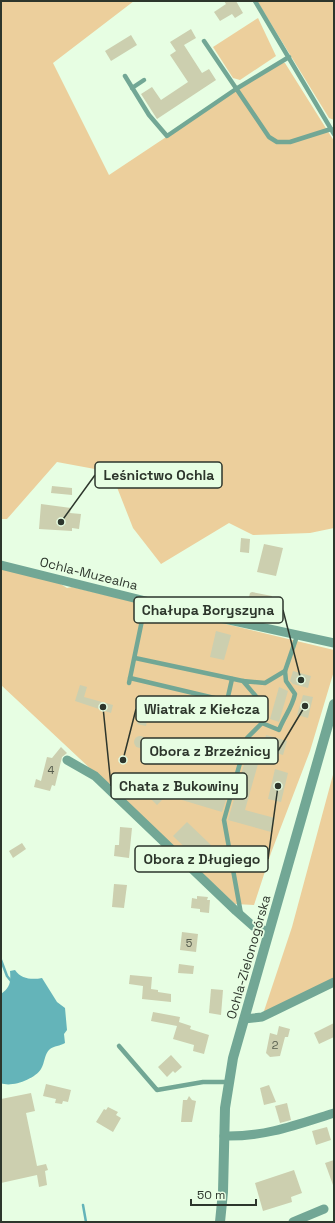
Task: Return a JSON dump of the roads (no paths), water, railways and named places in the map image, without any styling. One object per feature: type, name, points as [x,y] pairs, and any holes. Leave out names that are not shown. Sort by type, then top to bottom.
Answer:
[{"type":"street","name":"Ochla-Muzealna","points":[[1,565],[146,601],[334,643]]},
{"type":"street","name":"Ochla-Zielonogórska","points":[[220,1222],[228,1082],[268,932],[334,704]]},
{"type":"street","points":[[67,760],[95,776],[241,916],[253,926],[268,932]]},
{"type":"street","points":[[244,1018],[262,1017],[334,982]]},
{"type":"street","points":[[224,1136],[240,1136],[275,1132],[334,1113]]},
{"type":"street","points":[[293,1222],[324,1209]]},
{"type":"lane","points":[[255,1],[334,134]]},
{"type":"lane","points":[[204,41],[262,128],[277,142],[290,142],[331,128]]},
{"type":"lane","points":[[125,76],[149,115],[167,136],[236,89],[289,57]]},
{"type":"lane","points":[[132,88],[144,80]]},
{"type":"lane","points":[[146,601],[129,681],[227,701],[232,679]]},
{"type":"lane","points":[[262,724],[279,730],[292,709],[295,694],[286,681],[285,671],[298,636]]},
{"type":"lane","points":[[135,658],[232,679],[265,683],[285,671]]},
{"type":"lane","points":[[241,916],[224,820],[247,738],[262,724],[265,707],[243,681]]},
{"type":"lane","points":[[119,1046],[157,1090],[203,1082],[228,1082]]},
{"type":"water","points":[[15,970],[20,975],[27,978],[42,978],[57,1002],[65,1008],[67,1030],[64,1034],[65,1043],[48,1051],[38,1073],[22,1082],[5,1084],[1,1083],[1,994],[9,984],[10,971]]},
{"type":"waterway","points":[[1,960],[7,976],[11,981]]},
{"type":"waterway","points":[[83,1205],[86,1222]]},
{"type":"place","name":"Leśnictwo Ochla","points":[[61,522]]},
{"type":"place","name":"Chałupa Boryszyna","points":[[301,680]]},
{"type":"place","name":"Obora z Brzeźnicy","points":[[305,706]]},
{"type":"place","name":"Chata z Bukowiny","points":[[103,707]]},
{"type":"place","name":"Wiatrak z Kiełcza","points":[[123,760]]},
{"type":"place","name":"Obora z Długiego","points":[[278,786]]}]
